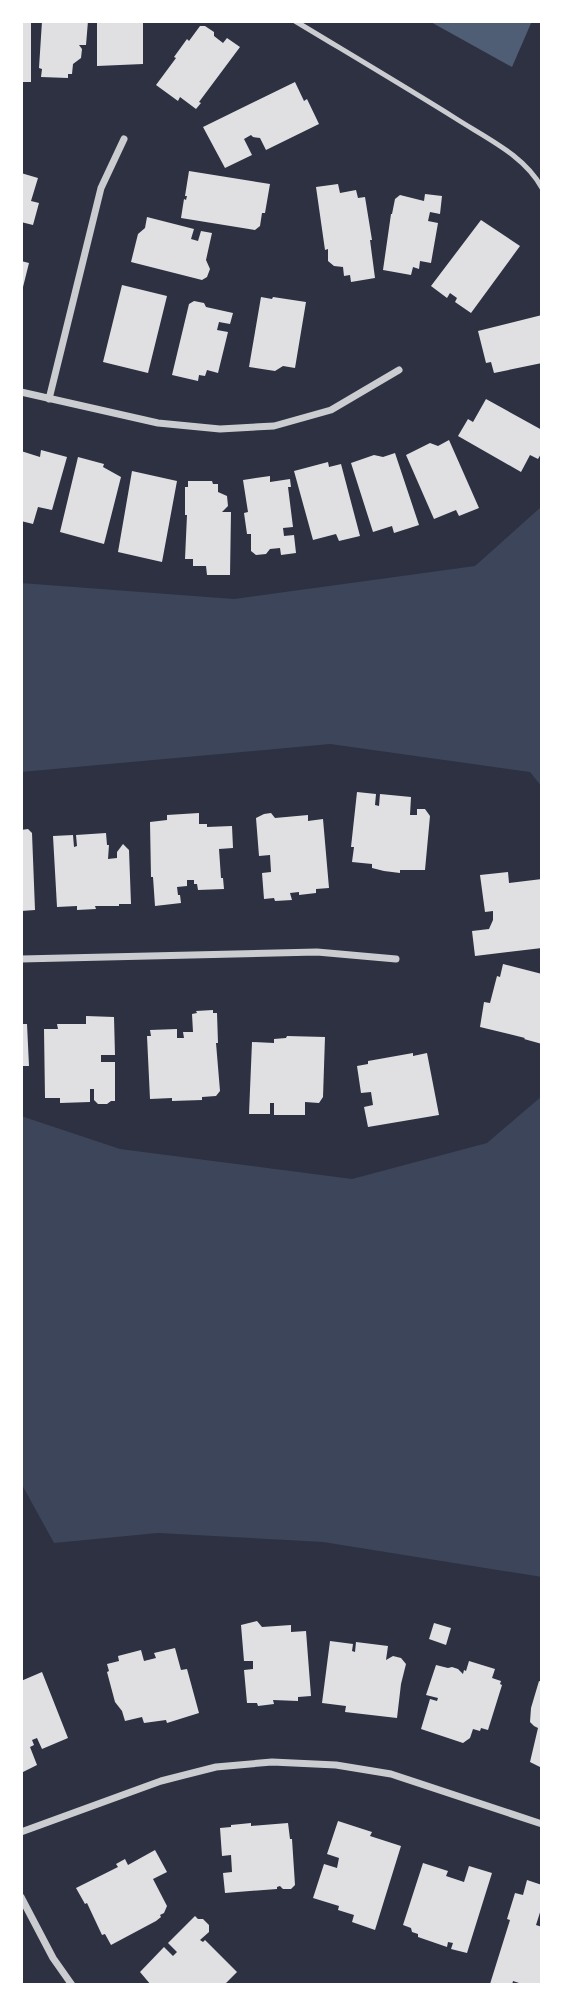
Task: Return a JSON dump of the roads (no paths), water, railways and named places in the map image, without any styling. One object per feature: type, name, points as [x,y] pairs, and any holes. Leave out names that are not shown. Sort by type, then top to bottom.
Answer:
[{"type":"street","points":[[49,399],[101,188],[124,139]]},
{"type":"street","points":[[21,392],[158,423],[220,429],[274,426],[331,410],[399,370]]},
{"type":"street","points":[[21,959],[317,952],[396,959]]},
{"type":"street","points":[[21,1832],[161,1781],[216,1767],[272,1762],[335,1765],[391,1774],[542,1824]]},
{"type":"street","points":[[21,1897],[53,1958],[72,1985]]},
{"type":"lane","points":[[295,21],[516,157],[542,188]]}]
